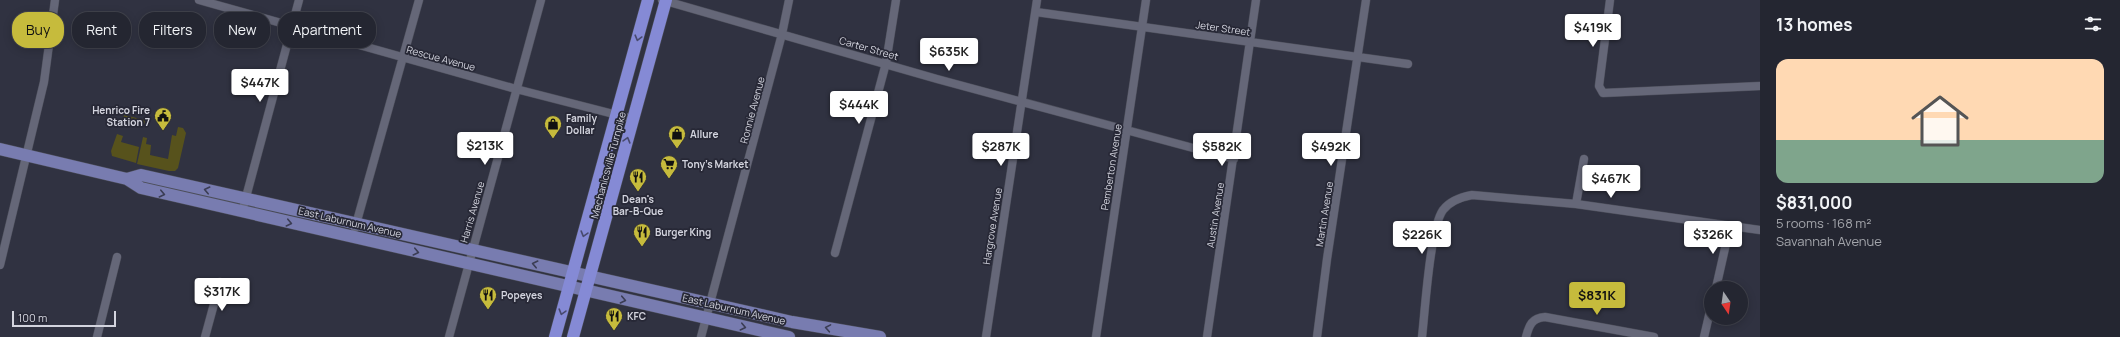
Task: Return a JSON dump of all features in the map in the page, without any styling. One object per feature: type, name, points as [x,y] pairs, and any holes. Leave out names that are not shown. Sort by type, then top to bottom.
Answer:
[{"type":"highway","name":"Mechanicsville Turnpike","points":[[555,337],[648,0]]},
{"type":"highway","name":"Mechanicsville Turnpike","points":[[572,337],[665,0]]},
{"type":"main road","name":"East Laburnum Avenue","points":[[0,148],[127,179],[141,188],[789,337]]},
{"type":"main road","name":"East Laburnum Avenue","points":[[127,179],[141,176],[357,223],[792,322],[880,337]]},
{"type":"street","points":[[0,265],[44,82],[55,0]]},
{"type":"street","name":"Rescue Avenue","points":[[199,0],[278,22]]},
{"type":"street","points":[[296,12],[299,0]]},
{"type":"street","points":[[353,237],[419,0]]},
{"type":"street","name":"Harris Avenue","points":[[449,337],[541,0]]},
{"type":"street","name":"Carter Street","points":[[665,0],[1021,101],[1234,159]]},
{"type":"street","name":"Ronnie Avenue","points":[[701,337],[782,34],[789,0]]},
{"type":"street","points":[[835,253],[886,63],[896,0]]},
{"type":"street","name":"Hargrove Avenue","points":[[986,337],[1037,0]]},
{"type":"street","name":"Pemberton Avenue","points":[[1096,337],[1146,0]]},
{"type":"street","name":"Austin Avenue","points":[[1207,337],[1256,0]]},
{"type":"street","name":"Martin Avenue","points":[[1317,337],[1326,259],[1366,0]]},
{"type":"street","points":[[1610,0],[1599,86],[1605,94],[1760,86]]},
{"type":"street","name":"Jeter Street","points":[[1036,12],[1408,64]]},
{"type":"street","points":[[242,212],[286,48]]},
{"type":"street","name":"Rescue Avenue","points":[[368,48],[516,89],[633,119]]},
{"type":"street","points":[[1576,204],[1584,158]]},
{"type":"street","points":[[1422,337],[1436,227],[1443,211],[1450,203],[1461,197],[1472,195],[1576,204],[1760,230]]},
{"type":"street","points":[[1718,281],[1730,226]]},
{"type":"street","points":[[97,337],[117,257]]},
{"type":"street","points":[[205,337],[220,282]]},
{"type":"street","points":[[1526,337],[1531,322],[1545,317],[1654,337]]},
{"type":"street","points":[[1704,337],[1707,325]]},
{"type":"shaded area","points":[[124,115],[145,120],[144,125],[123,120]]},
{"type":"shaded area","points":[[178,127],[183,128],[186,133],[178,168],[175,171],[137,164],[143,137],[147,138],[146,144],[151,145],[150,155],[168,159],[172,135],[176,136]]},
{"type":"shaded area","points":[[117,134],[123,136],[121,142],[139,147],[136,163],[112,156],[111,151]]},
{"type":"place","name":"Henrico Fire Station 7","points":[[163,131]]},
{"type":"place","name":"Family Dollar","points":[[553,139]]},
{"type":"place","name":"Allure","points":[[677,149]]},
{"type":"place","name":"Tony's Market","points":[[669,179]]},
{"type":"place","name":"Dean's Bar-B-Que","points":[[638,192]]},
{"type":"place","name":"Burger King","points":[[642,247]]},
{"type":"place","name":"Popeyes","points":[[488,310]]},
{"type":"place","name":"KFC","points":[[614,331]]}]
